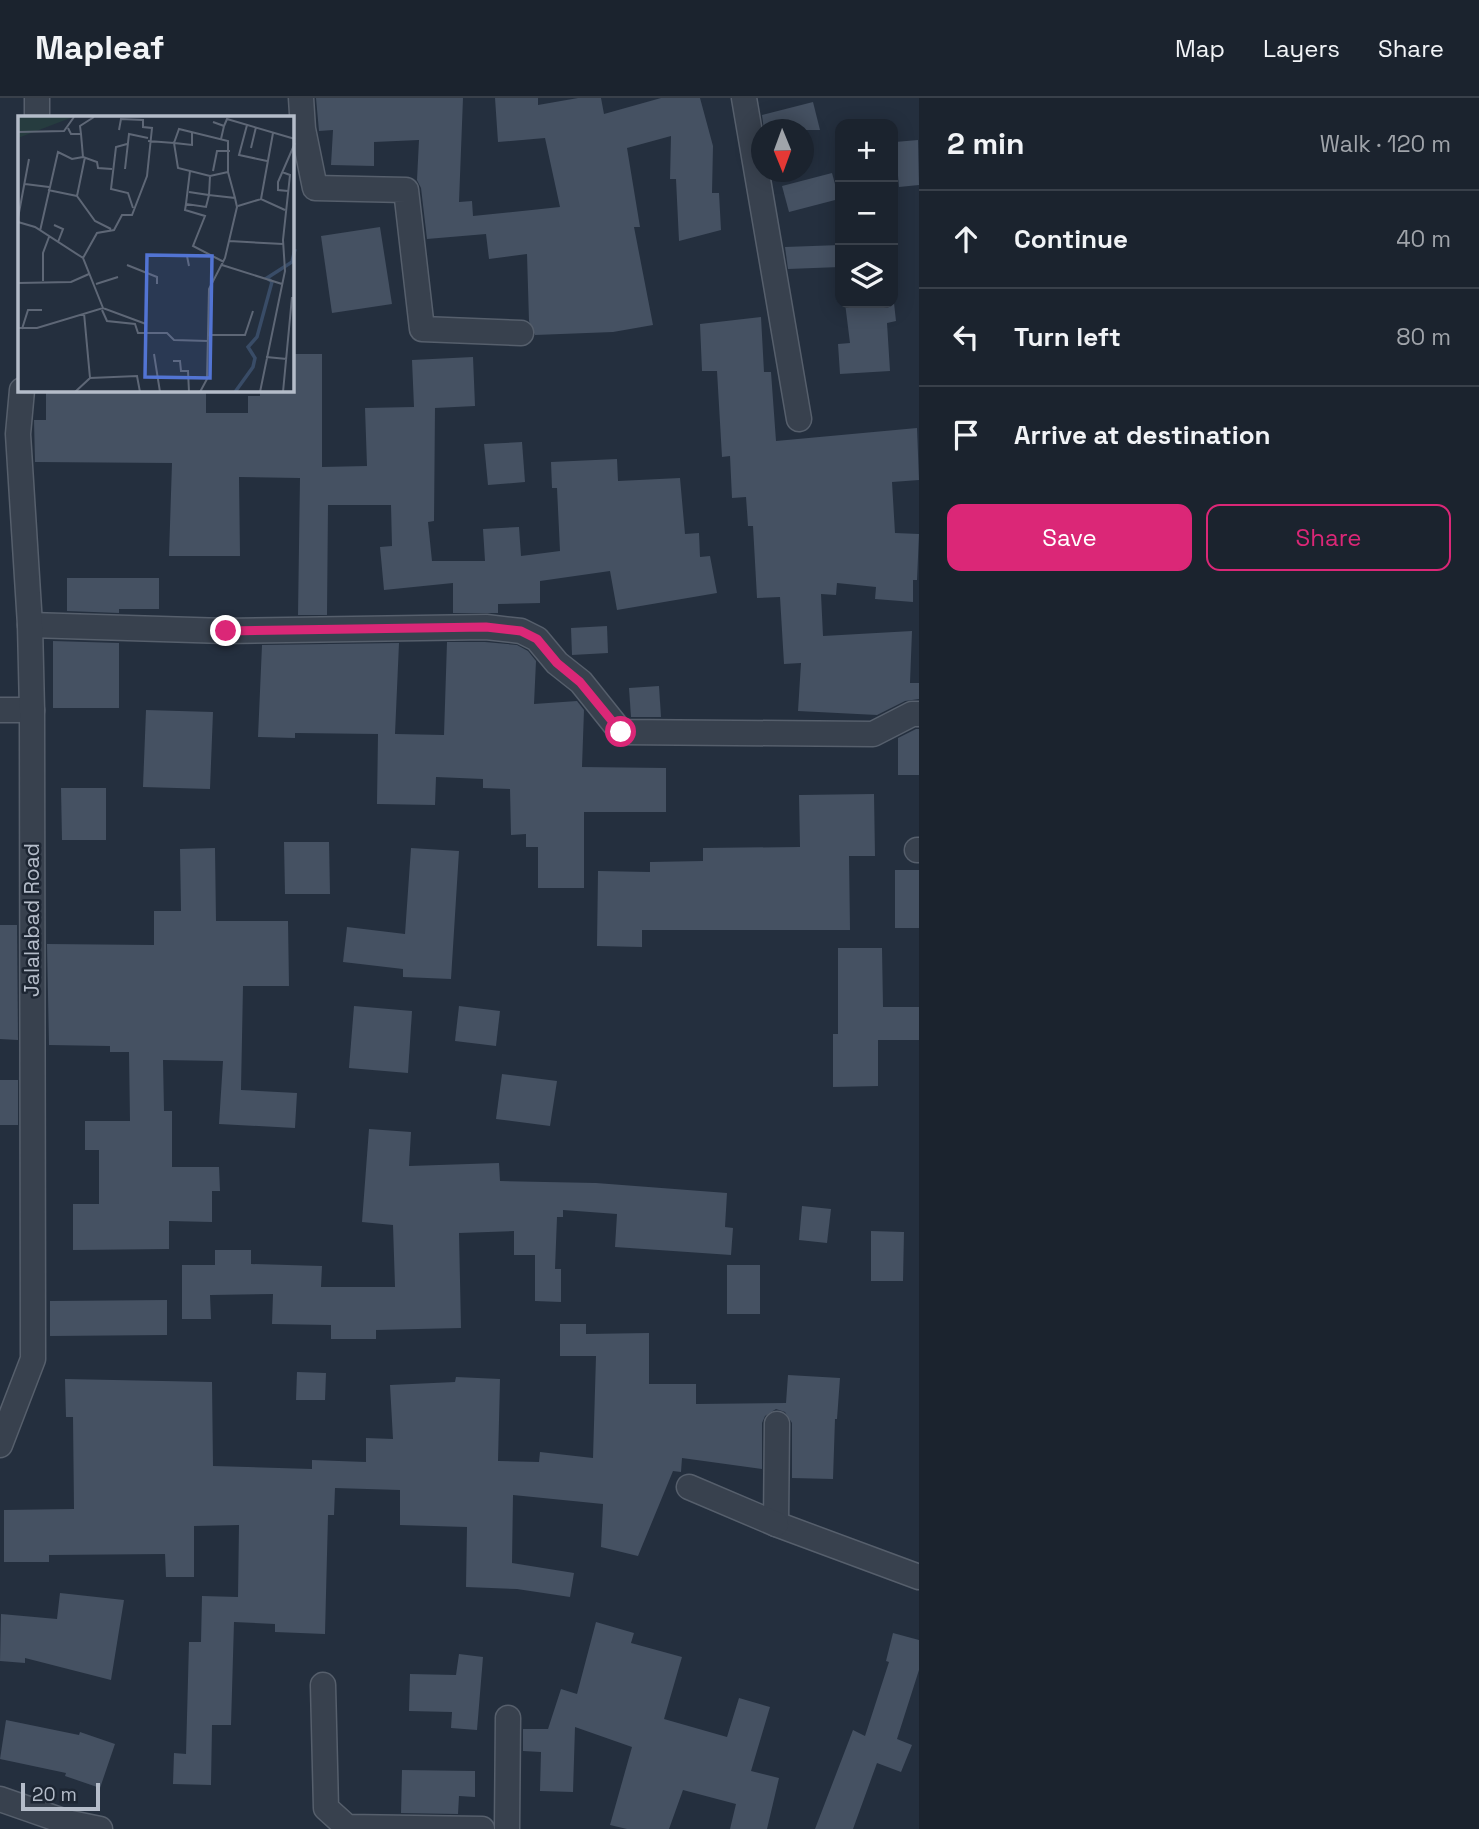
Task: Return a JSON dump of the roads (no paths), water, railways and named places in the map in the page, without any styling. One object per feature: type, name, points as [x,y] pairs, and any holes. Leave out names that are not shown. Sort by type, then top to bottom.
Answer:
[{"type":"street","points":[[37,98],[37,116]]},
{"type":"street","points":[[300,98],[303,129],[315,188],[406,190],[422,329],[521,333]]},
{"type":"street","points":[[744,98],[799,419]]},
{"type":"street","name":"Jalalabad Road","points":[[0,1445],[33,1359],[32,710],[30,625],[18,433],[22,392]]},
{"type":"street","points":[[30,625],[226,631],[486,627],[521,631],[537,639],[557,663],[580,682],[621,732],[870,734],[912,714],[919,714]]},
{"type":"street","points":[[0,710],[32,710]]},
{"type":"street","points":[[776,1524],[777,1424]]},
{"type":"street","points":[[689,1488],[776,1524],[919,1577]]},
{"type":"street","points":[[323,1685],[326,1808],[347,1827],[482,1829]]},
{"type":"street","points":[[508,1718],[508,1829]]},
{"type":"street","points":[[0,1799],[66,1822],[100,1829]]}]
